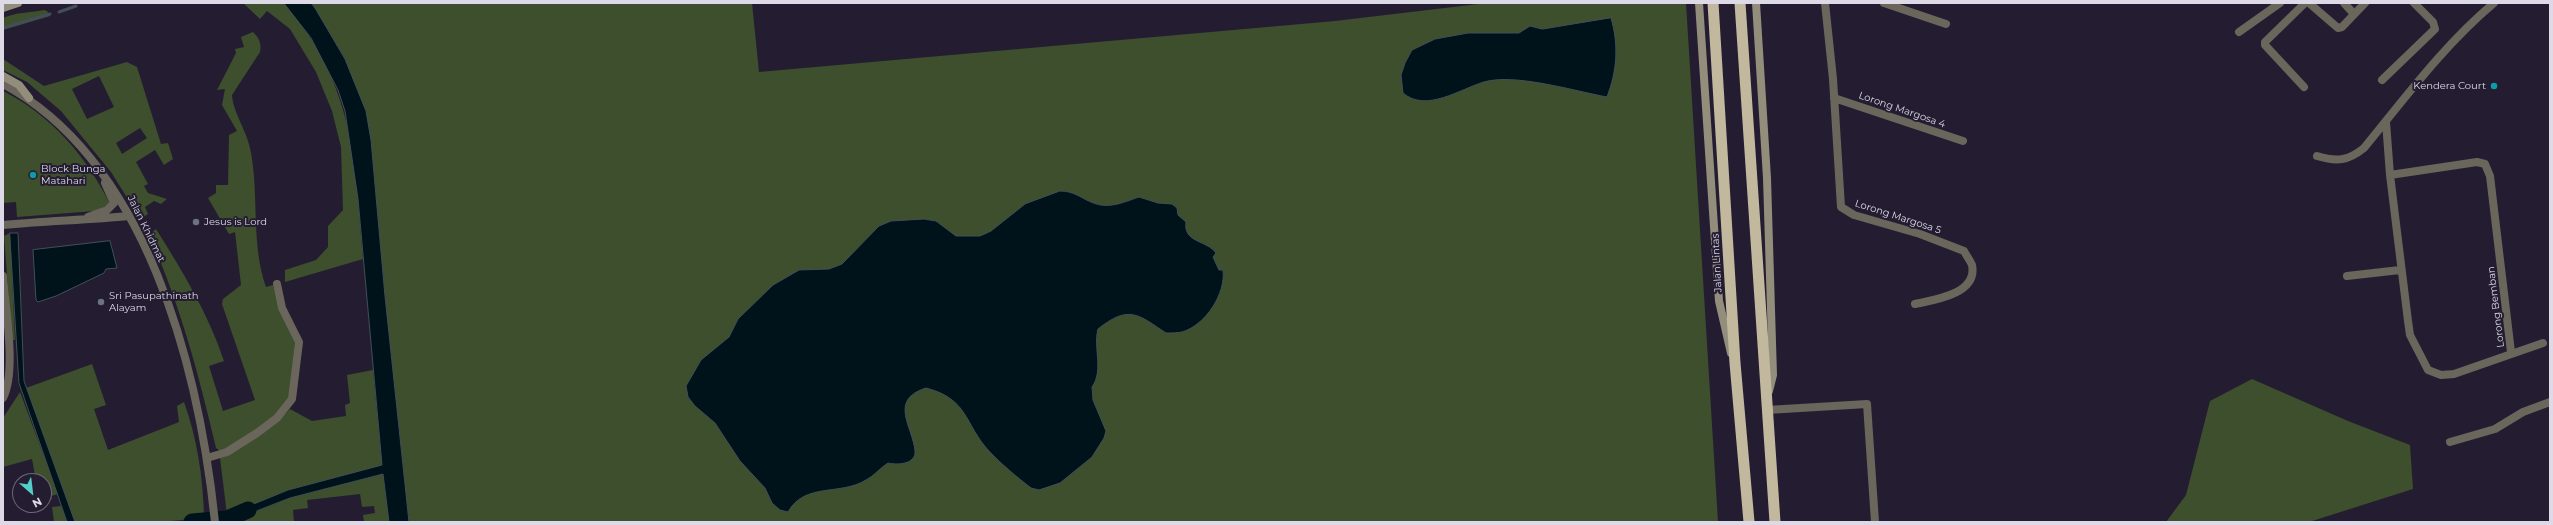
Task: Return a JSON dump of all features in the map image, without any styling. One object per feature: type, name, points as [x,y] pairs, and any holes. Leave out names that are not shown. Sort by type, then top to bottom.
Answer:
[{"type":"highway","name":"Jalan Lintas","points":[[1713,3],[1735,363],[1749,522]]},
{"type":"highway","points":[[1740,3],[1776,522]]},
{"type":"main road","points":[[3,8],[18,3]]},
{"type":"main road","points":[[1699,3],[1719,301],[1726,337],[1735,363]]},
{"type":"main road","points":[[1756,3],[1770,239],[1773,375],[1767,407]]},
{"type":"main road","points":[[3,76],[19,85],[29,98]]},
{"type":"street","name":"Lorong Margosa 5","points":[[1825,3],[1834,98],[1837,165],[1841,207],[1854,215],[1920,234],[1964,250],[1972,265],[1969,282],[1953,295],[1915,304]]},
{"type":"street","points":[[1884,3],[1946,24]]},
{"type":"street","points":[[2240,32],[2280,3]]},
{"type":"street","points":[[2344,3],[2354,14]]},
{"type":"street","points":[[2304,88],[2265,45],[2265,42],[2304,4],[2335,28],[2342,27],[2365,3]]},
{"type":"street","points":[[2382,80],[2435,29],[2433,22],[2414,3]]},
{"type":"street","points":[[2317,156],[2332,160],[2352,158],[2364,148],[2465,29],[2494,3]]},
{"type":"street","name":"Jalan Khidmat","points":[[3,84],[29,98],[63,128],[107,178],[148,253],[172,319],[198,407],[207,458],[215,522]]},
{"type":"street","name":"Lorong Margosa 4","points":[[1834,98],[1963,141]]},
{"type":"street","name":"Lorong Bemban","points":[[2386,122],[2390,175],[2400,270],[2410,335],[2428,370],[2441,375],[2454,374],[2470,370],[2511,352],[2490,176],[2485,164],[2477,162],[2390,175]]},
{"type":"street","points":[[87,218],[107,210],[114,203],[106,187],[107,178]]},
{"type":"street","points":[[3,225],[87,218],[102,220],[129,216]]},
{"type":"street","points":[[2347,276],[2400,270]]},
{"type":"street","points":[[3,276],[9,358],[9,377],[3,398]]},
{"type":"street","points":[[207,458],[227,452],[257,433],[277,418],[292,399],[299,342],[282,308],[277,284]]},
{"type":"street","points":[[2511,352],[2543,342]]},
{"type":"street","points":[[2450,442],[2494,429],[2523,412],[2550,402]]},
{"type":"street","points":[[1767,407],[1867,404],[1875,522]]},
{"type":"green space","points":[[243,3],[285,4],[308,34],[325,64],[338,94],[347,124],[357,188],[363,259],[285,282],[285,270],[316,260],[328,247],[328,226],[343,210],[341,147],[332,111],[316,72],[290,29],[267,11],[260,19]]},
{"type":"green space","points":[[311,3],[752,3],[759,72],[1335,21],[1487,3],[1686,3],[1718,522],[409,522],[385,296],[371,140],[345,59]]},
{"type":"green space","points":[[44,10],[47,11],[50,16],[3,30],[3,18]]},
{"type":"green space","points":[[253,32],[260,41],[260,52],[232,95],[235,109],[247,138],[251,153],[255,186],[258,254],[261,271],[266,287],[273,285],[279,310],[295,342],[289,399],[276,416],[227,449],[220,451],[216,448],[188,340],[170,287],[149,235],[156,229],[203,309],[218,343],[224,361],[209,366],[223,411],[255,400],[222,304],[223,299],[241,285],[235,232],[229,234],[208,198],[216,193],[216,185],[228,185],[229,135],[237,131],[222,105],[225,89],[217,90],[236,53],[235,49],[244,47],[241,37]]},
{"type":"green space","points":[[3,59],[44,86],[127,62],[137,67],[161,144],[168,143],[173,159],[164,165],[155,150],[136,162],[148,184],[144,186],[148,193],[167,199],[161,204],[154,201],[145,207],[148,214],[142,218],[136,212],[111,172],[61,111],[27,82],[3,70]],"holes":[[[99,76],[114,107],[87,119],[72,89]],[[140,128],[147,138],[122,154],[116,143]]]},
{"type":"green space","points":[[3,91],[37,112],[66,139],[90,170],[110,204],[95,211],[17,217],[16,202],[3,203]]},
{"type":"green space","points":[[10,233],[15,340],[12,340],[4,236]]},
{"type":"green space","points":[[92,364],[106,405],[94,409],[108,450],[179,422],[177,406],[184,402],[196,444],[202,486],[204,515],[194,518],[162,522],[75,522],[26,388]]},
{"type":"green space","points":[[373,370],[382,466],[288,490],[227,515],[220,458],[280,419],[290,409],[312,421],[346,416],[345,405],[350,403],[347,375]]},
{"type":"green space","points":[[2252,379],[2348,421],[2410,445],[2413,489],[2309,522],[2166,522],[2186,495],[2210,401]]},
{"type":"green space","points":[[20,392],[50,473],[35,473],[32,459],[3,467],[3,418]]},
{"type":"green space","points":[[383,474],[389,522],[364,522],[363,515],[375,513],[374,506],[362,507],[360,494],[307,500],[308,508],[293,510],[294,522],[230,522],[290,498]]},
{"type":"green space","points":[[52,478],[58,494],[52,496]]},
{"type":"green space","points":[[61,506],[67,522],[54,522],[52,507]]},
{"type":"water","points":[[284,3],[311,3],[315,8],[345,59],[366,111],[371,140],[385,296],[409,522],[389,522],[383,474],[290,498],[228,522],[227,515],[288,490],[382,465],[358,199],[345,111],[338,90],[311,38]]},
{"type":"water","points":[[1611,18],[1614,28],[1616,58],[1613,77],[1607,97],[1545,84],[1512,80],[1484,82],[1443,98],[1432,100],[1422,101],[1412,99],[1403,93],[1401,75],[1412,50],[1435,39],[1468,33],[1519,33],[1530,26],[1542,29]]},
{"type":"water","points":[[1060,191],[1073,193],[1091,202],[1104,205],[1122,203],[1139,197],[1158,203],[1172,204],[1177,208],[1178,215],[1186,222],[1188,234],[1216,253],[1213,257],[1219,270],[1223,270],[1223,279],[1218,298],[1213,307],[1199,323],[1182,332],[1166,333],[1141,317],[1134,315],[1118,317],[1109,321],[1098,329],[1098,366],[1092,387],[1093,400],[1106,431],[1104,438],[1092,457],[1060,483],[1039,490],[1031,488],[1004,466],[989,451],[958,406],[940,393],[926,388],[915,393],[908,400],[905,407],[915,451],[912,459],[900,464],[888,463],[869,478],[856,485],[813,493],[795,503],[788,512],[780,510],[772,503],[765,488],[740,461],[715,423],[695,406],[688,397],[686,386],[701,360],[729,337],[738,319],[773,285],[799,270],[829,269],[842,264],[879,226],[891,221],[924,219],[936,221],[956,236],[980,236],[991,231],[1025,204]]},
{"type":"water","points":[[10,233],[18,233],[24,381],[75,522],[67,522],[52,479],[52,473],[50,473],[19,383]]},
{"type":"water","points":[[110,241],[117,268],[106,269],[104,273],[56,296],[38,302],[36,300],[33,250]]},
{"type":"waterway","points":[[59,12],[76,6]]},
{"type":"waterway","points":[[3,28],[50,14]]},
{"type":"waterway","points":[[192,522],[227,519],[248,510]]},
{"type":"place","name":"Kendera Court","points":[[2494,86]]},
{"type":"place","name":"Block Bunga Matahari","points":[[33,175]]},
{"type":"place","name":"Jesus is Lord","points":[[196,222]]},
{"type":"place","name":"Sri Pasupathinath Alayam","points":[[101,302]]}]
